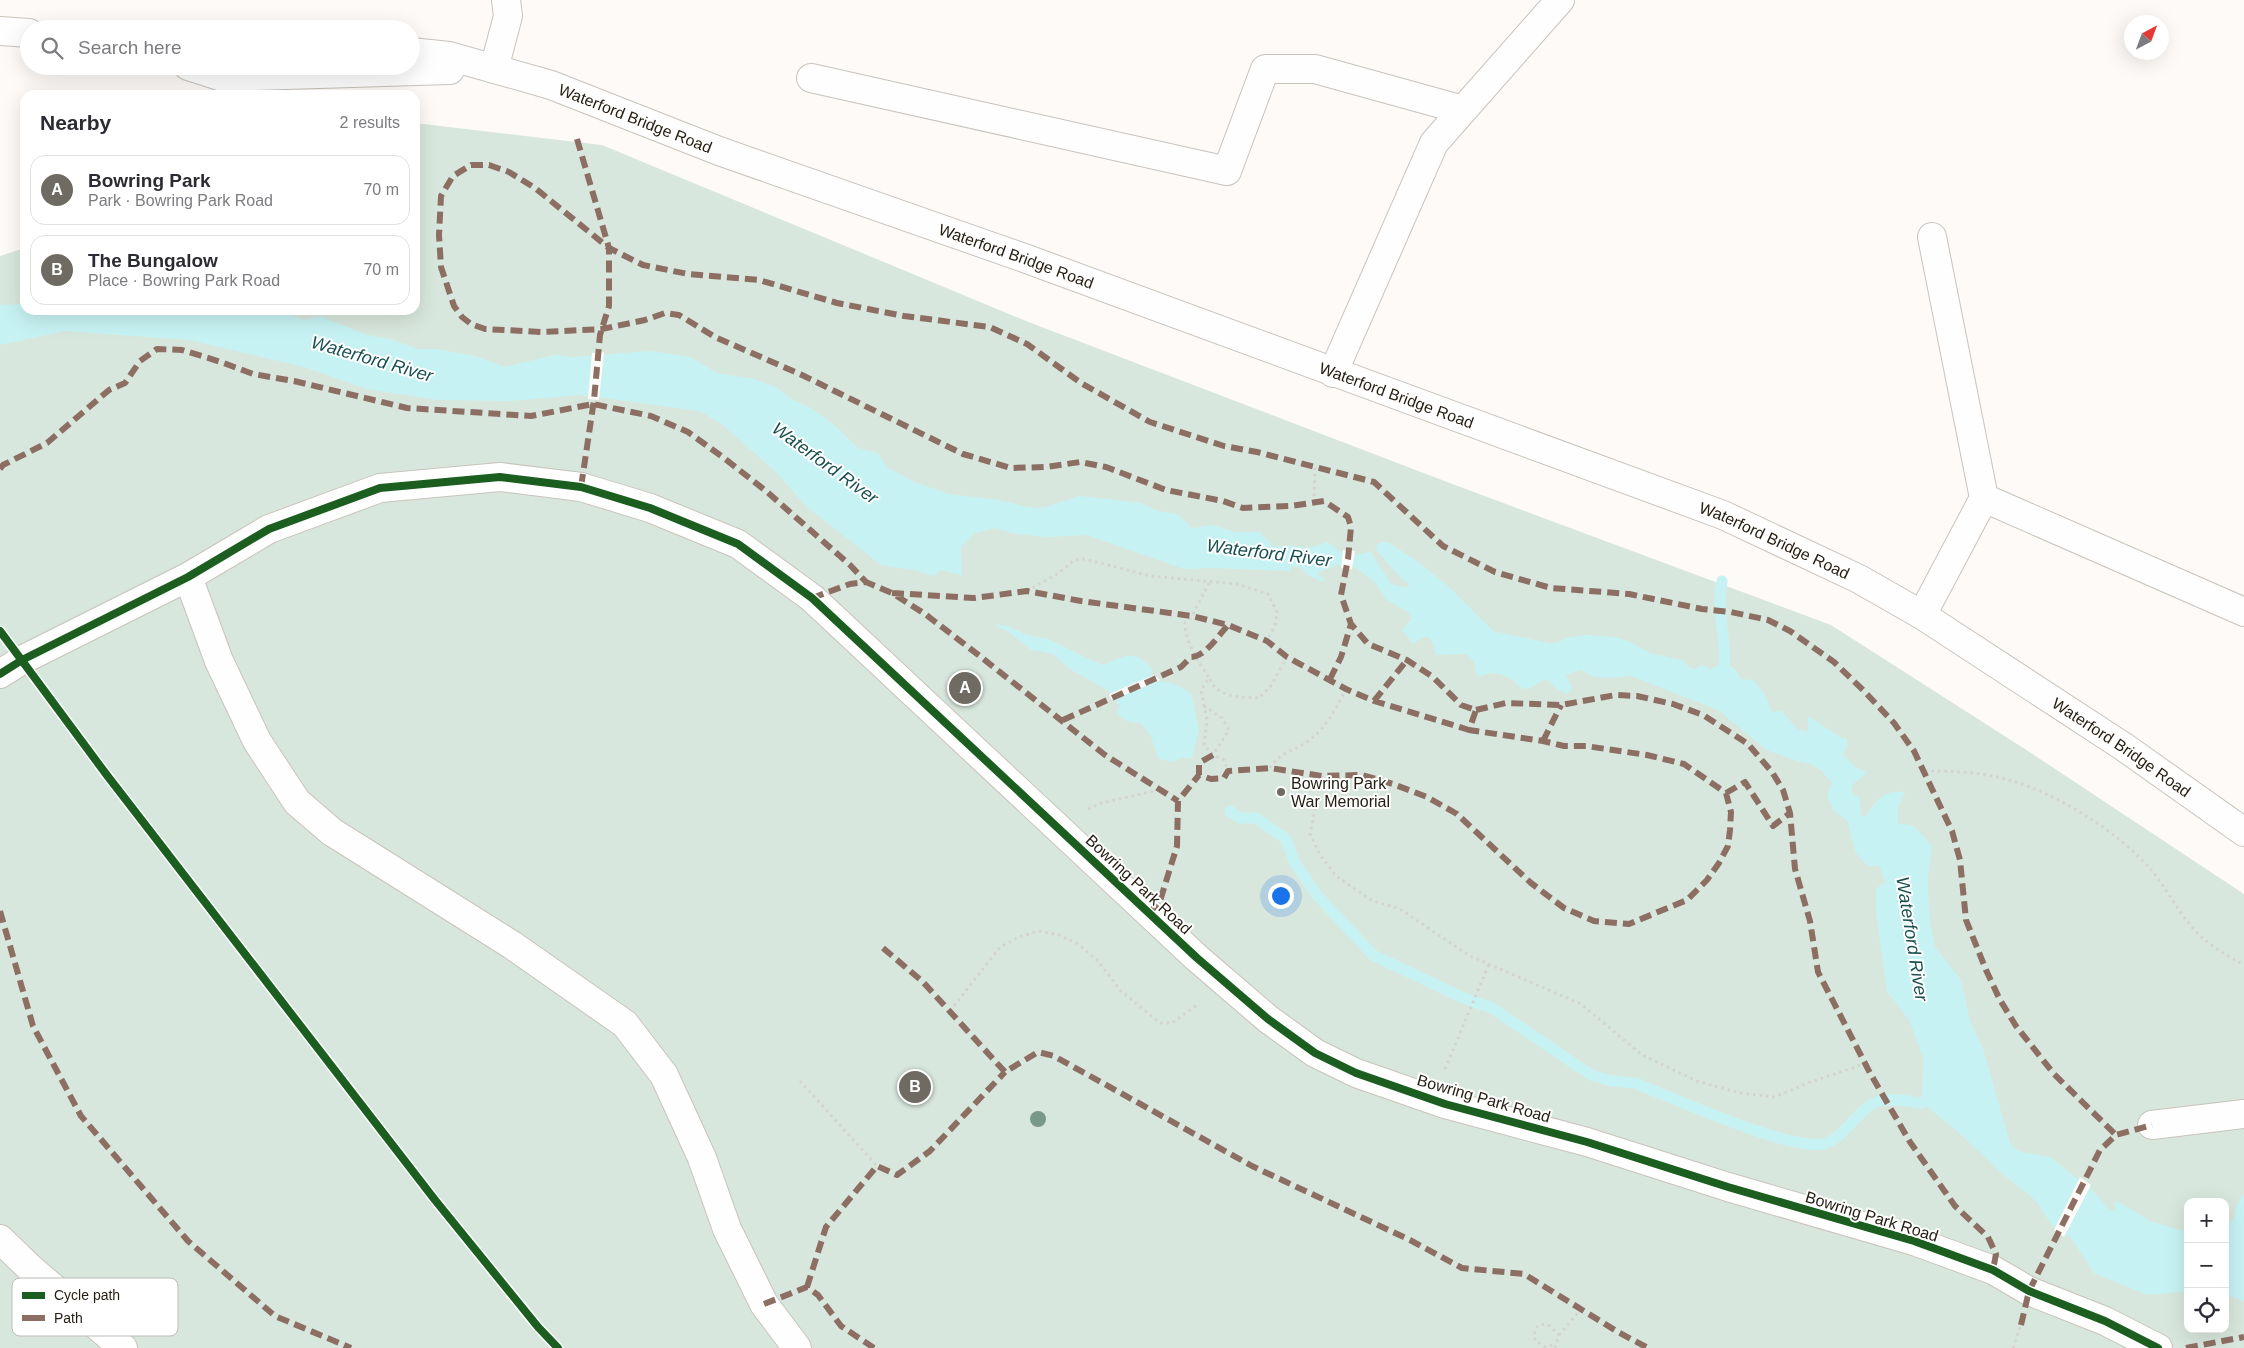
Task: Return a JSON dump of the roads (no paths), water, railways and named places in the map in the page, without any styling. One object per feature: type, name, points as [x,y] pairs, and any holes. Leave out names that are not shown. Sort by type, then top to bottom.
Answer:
[{"type":"street","points":[[494,69],[508,16],[506,0]]},
{"type":"street","points":[[1333,373],[1434,143],[1560,0]]},
{"type":"street","points":[[0,31],[20,32]]},
{"type":"street","name":"Waterford Bridge Road","points":[[420,53],[448,56],[558,88],[719,151],[1027,259],[1723,515],[1859,579],[1922,615],[2124,748],[2244,832]]},
{"type":"street","name":"Waterford Bridge Road","points":[[420,71],[494,69]]},
{"type":"street","points":[[811,78],[1227,171],[1265,69],[1315,69],[1463,110]]},
{"type":"street","name":"Waterford Bridge Road","points":[[216,75],[222,77],[290,75]]},
{"type":"street","points":[[1922,615],[1984,498],[1932,237]]},
{"type":"street","name":"Bowring Park Road","points":[[0,674],[22,660],[188,577],[269,529],[380,488],[500,477],[581,487],[650,508],[738,544],[812,598],[1197,958],[1268,1020],[1315,1053],[1356,1073],[1432,1099],[1587,1142],[1728,1187],[1914,1241],[1993,1270],[2029,1291],[2105,1321],[2158,1348]]},
{"type":"street","points":[[1984,498],[2244,612]]},
{"type":"street","points":[[188,577],[220,660],[257,741],[297,802],[332,832],[512,946],[625,1024],[664,1076],[702,1158],[727,1229],[764,1304],[797,1348]]},
{"type":"street","points":[[2152,1125],[2244,1114]]},
{"type":"street","points":[[0,1239],[42,1278]]},
{"type":"street","points":[[109,1336],[123,1348]]},
{"type":"water","name":"Waterford River","points":[[20,304],[20,315],[290,315],[305,320],[320,316],[364,334],[394,340],[417,349],[436,349],[475,356],[505,367],[555,355],[573,357],[650,351],[690,357],[717,373],[754,379],[776,387],[791,399],[811,408],[833,424],[858,448],[878,453],[888,468],[912,481],[949,494],[1000,500],[1026,507],[1043,508],[1079,496],[1140,503],[1158,511],[1177,514],[1193,528],[1211,525],[1236,532],[1260,532],[1274,547],[1289,545],[1309,548],[1328,542],[1348,554],[1370,551],[1391,584],[1407,588],[1410,584],[1402,579],[1377,551],[1376,545],[1388,542],[1421,564],[1451,589],[1493,631],[1553,644],[1570,637],[1587,635],[1615,637],[1630,642],[1650,653],[1682,660],[1690,668],[1696,669],[1701,665],[1711,669],[1726,661],[1741,679],[1753,680],[1764,693],[1772,712],[1782,711],[1797,729],[1808,732],[1808,716],[1840,737],[1847,739],[1847,746],[1843,755],[1854,766],[1867,773],[1853,784],[1851,791],[1855,796],[1858,795],[1860,800],[1861,816],[1865,817],[1881,797],[1891,793],[1905,792],[1898,807],[1898,823],[1914,826],[1932,846],[1928,875],[1928,894],[1930,921],[1935,947],[1961,980],[1970,1021],[1983,1049],[2010,1143],[2018,1151],[2050,1157],[2092,1190],[2109,1209],[2116,1211],[2114,1205],[2117,1201],[2152,1222],[2184,1231],[2184,1291],[2148,1295],[2094,1273],[2072,1239],[2052,1225],[2035,1200],[2005,1176],[1956,1130],[1922,1103],[1923,1058],[1910,1021],[1887,991],[1876,913],[1876,889],[1885,882],[1880,866],[1868,866],[1856,853],[1847,820],[1833,810],[1827,795],[1832,783],[1822,771],[1811,764],[1767,750],[1718,710],[1631,676],[1609,678],[1592,676],[1580,670],[1566,675],[1572,688],[1568,694],[1557,689],[1546,679],[1528,689],[1521,688],[1513,680],[1503,675],[1492,673],[1481,676],[1476,674],[1474,662],[1467,654],[1436,655],[1434,645],[1429,637],[1423,637],[1413,644],[1402,630],[1411,620],[1409,613],[1386,599],[1376,583],[1355,567],[1336,565],[1317,573],[1325,580],[1323,582],[1306,574],[1302,568],[1292,566],[1290,571],[1214,568],[1184,569],[1087,535],[1048,537],[1015,534],[995,528],[975,533],[961,547],[962,575],[940,570],[934,576],[914,570],[881,565],[805,505],[778,474],[723,425],[700,411],[581,395],[510,401],[438,400],[367,389],[304,367],[190,340],[65,331],[0,345],[0,305]]},
{"type":"water","points":[[994,624],[1007,626],[1028,635],[1048,639],[1102,665],[1128,656],[1134,656],[1145,662],[1152,669],[1153,677],[1158,681],[1178,686],[1191,694],[1199,730],[1192,757],[1188,759],[1183,757],[1171,762],[1158,758],[1151,736],[1141,723],[1130,722],[1121,717],[1117,711],[1120,707],[1109,691],[1070,669],[1053,654],[1031,650],[1010,633]]},
{"type":"water","points":[[2244,1193],[2244,1301],[2229,1295],[2229,1222],[2234,1219],[2236,1207]]},
{"type":"waterway","points":[[1722,581],[1720,605],[1724,652],[1723,676]]},
{"type":"waterway","points":[[1230,811],[1240,818],[1256,818],[1286,839],[1295,863],[1316,894],[1373,955],[1461,997],[1492,1008],[1591,1075],[1611,1081],[1635,1083],[1730,1121],[1785,1139],[1807,1144],[1823,1144],[1831,1141],[1839,1136],[1865,1109],[1880,1101],[1895,1100],[1922,1103]]},
{"type":"place","name":"Bowring Park","points":[[965,688]]},
{"type":"place","name":"Bowring Park War Memorial","points":[[1281,792]]},
{"type":"place","name":"The Bungalow","points":[[915,1087]]}]
